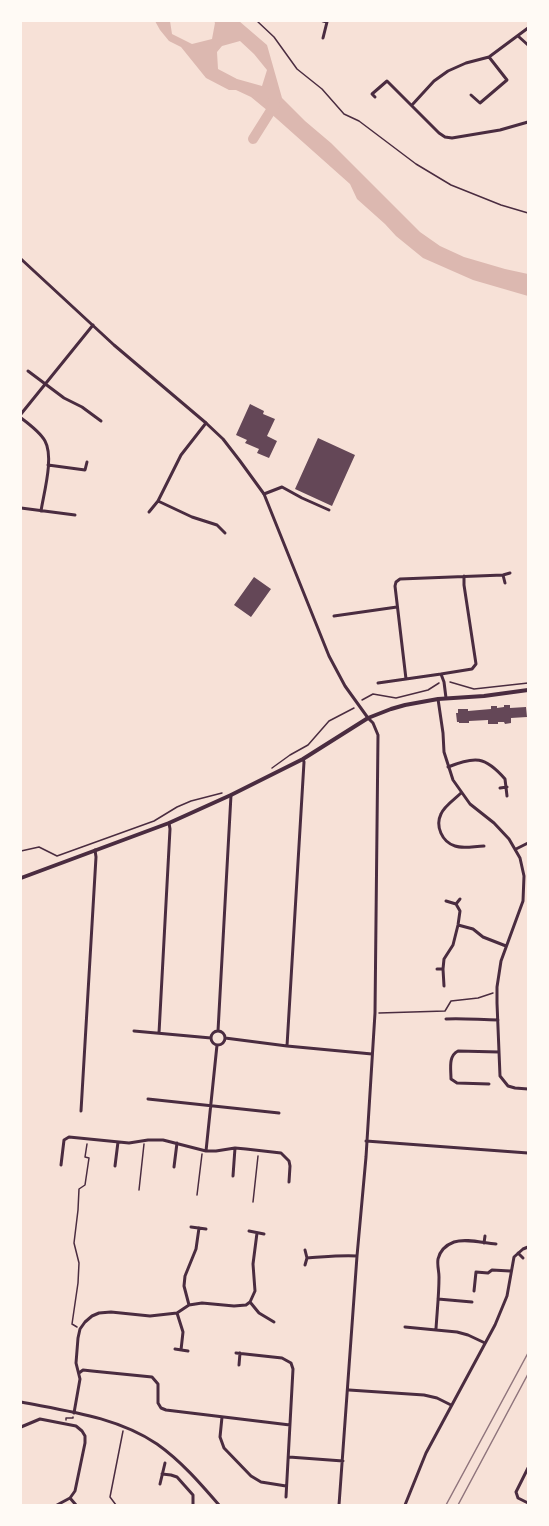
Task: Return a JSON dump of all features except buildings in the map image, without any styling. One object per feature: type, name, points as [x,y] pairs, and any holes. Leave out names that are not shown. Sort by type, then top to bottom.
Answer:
[{"type":"main road","points":[[21,878],[169,823],[231,795],[303,759],[368,718],[405,705],[438,699],[528,690]]},
{"type":"street","points":[[322,38],[327,22],[323,21]]},
{"type":"street","points":[[412,105],[434,81],[448,71],[489,57],[528,28]]},
{"type":"street","points":[[518,36],[528,45]]},
{"type":"street","points":[[471,95],[480,103],[507,80],[489,57]]},
{"type":"street","points":[[375,97],[372,94],[387,81],[439,134],[445,137],[452,138],[500,130],[528,122]]},
{"type":"street","points":[[21,259],[223,439],[264,494],[329,656],[345,686],[373,723],[378,735],[375,1013],[363,1207],[357,1256],[339,1505]]},
{"type":"street","points":[[42,511],[49,450],[46,442],[21,416],[93,325]]},
{"type":"street","points":[[27,371],[101,421]]},
{"type":"street","points":[[149,512],[158,501],[181,455],[206,423]]},
{"type":"street","points":[[48,465],[85,470],[87,462]]},
{"type":"street","points":[[264,494],[282,487],[329,510]]},
{"type":"street","points":[[158,501],[192,517],[217,525],[225,533]]},
{"type":"street","points":[[21,508],[75,515]]},
{"type":"street","points":[[406,679],[396,582],[400,579],[510,573]]},
{"type":"street","points":[[503,575],[505,583]]},
{"type":"street","points":[[378,683],[441,675],[475,667],[464,576]]},
{"type":"street","points":[[334,616],[397,607]]},
{"type":"street","points":[[441,675],[447,698]]},
{"type":"street","points":[[438,699],[444,752],[453,780],[470,804],[502,830],[520,858],[526,889],[498,973],[499,1052],[500,1076],[503,1081],[508,1086],[528,1089]]},
{"type":"street","points":[[287,1046],[303,759]]},
{"type":"street","points":[[448,766],[471,759],[485,762],[506,779],[507,796]]},
{"type":"street","points":[[500,788],[507,788]]},
{"type":"street","points":[[461,793],[444,808],[440,815],[440,831],[443,837],[455,846],[484,846]]},
{"type":"street","points":[[218,1031],[231,795]]},
{"type":"street","points":[[159,1033],[169,823]]},
{"type":"street","points":[[516,849],[528,843]]},
{"type":"street","points":[[81,1111],[95,850]]},
{"type":"street","points":[[456,904],[460,899]]},
{"type":"street","points":[[444,986],[444,959],[453,945],[460,911],[456,904],[446,901]]},
{"type":"street","points":[[458,925],[473,928],[483,937],[506,946]]},
{"type":"street","points":[[436,969],[443,969]]},
{"type":"street","points":[[446,1019],[498,1020]]},
{"type":"street","points":[[134,1031],[211,1038]]},
{"type":"street","points":[[211,1038],[213,1033],[218,1031]]},
{"type":"street","points":[[218,1031],[223,1033],[225,1038]]},
{"type":"street","points":[[211,1038],[217,1045]]},
{"type":"street","points":[[225,1038],[372,1054]]},
{"type":"street","points":[[217,1045],[223,1043],[225,1038]]},
{"type":"street","points":[[204,1150],[217,1045]]},
{"type":"street","points":[[489,1084],[457,1083],[451,1079],[451,1058],[458,1051],[499,1052]]},
{"type":"street","points":[[148,1098],[279,1113]]},
{"type":"street","points":[[61,1165],[64,1140],[69,1137],[129,1143],[163,1140],[204,1150],[235,1148],[281,1153],[289,1161],[289,1182]]},
{"type":"street","points":[[366,1141],[528,1153]]},
{"type":"street","points":[[115,1166],[118,1142]]},
{"type":"street","points":[[174,1167],[177,1143]]},
{"type":"street","points":[[233,1176],[235,1148]]},
{"type":"street","points":[[191,1227],[206,1229]]},
{"type":"street","points":[[189,1305],[184,1286],[185,1276],[196,1250],[199,1228]]},
{"type":"street","points":[[249,1231],[264,1234]]},
{"type":"street","points":[[74,1413],[80,1379],[76,1353],[80,1329],[92,1316],[111,1312],[150,1316],[177,1313],[189,1305],[202,1303],[240,1306],[250,1302],[255,1292],[253,1264],[257,1233]]},
{"type":"street","points":[[484,1243],[485,1236]]},
{"type":"street","points":[[436,1329],[438,1259],[444,1248],[455,1242],[496,1244]]},
{"type":"street","points":[[405,1505],[426,1453],[502,1310],[507,1296],[512,1260],[528,1247]]},
{"type":"street","points":[[305,1250],[305,1265]]},
{"type":"street","points":[[518,1253],[523,1258]]},
{"type":"street","points":[[306,1258],[357,1256]]},
{"type":"street","points":[[474,1291],[476,1272],[488,1273],[492,1270],[510,1272]]},
{"type":"street","points":[[438,1299],[472,1302]]},
{"type":"street","points":[[250,1302],[259,1313],[274,1322]]},
{"type":"street","points":[[177,1313],[183,1332],[181,1350]]},
{"type":"street","points":[[270,1319],[273,1315]]},
{"type":"street","points":[[405,1327],[436,1329],[468,1335],[485,1343]]},
{"type":"street","points":[[175,1349],[188,1351]]},
{"type":"street","points":[[239,1365],[238,1353],[282,1358],[291,1364],[294,1374],[286,1497]]},
{"type":"street","points":[[79,1373],[83,1370],[147,1376],[156,1380],[158,1403],[166,1410],[290,1425]]},
{"type":"street","points":[[348,1390],[424,1395],[451,1405]]},
{"type":"street","points":[[21,1401],[95,1417],[124,1427],[155,1443],[187,1469],[219,1505]]},
{"type":"street","points":[[222,1417],[220,1437],[224,1448],[251,1476],[261,1482],[286,1486]]},
{"type":"street","points":[[21,1427],[40,1419],[76,1426],[85,1436],[75,1491],[70,1498],[57,1505]]},
{"type":"street","points":[[289,1457],[343,1461]]},
{"type":"street","points":[[160,1484],[165,1463]]},
{"type":"street","points":[[528,1468],[516,1492],[518,1498],[528,1503]]},
{"type":"street","points":[[162,1474],[177,1477],[193,1495],[193,1505]]},
{"type":"street","points":[[70,1498],[75,1505]]},
{"type":"path","points":[[257,21],[273,37],[297,69],[322,89],[344,114],[360,121],[416,164],[451,185],[528,213]]},
{"type":"path","points":[[362,700],[373,694],[396,699],[428,690],[441,682]]},
{"type":"path","points":[[448,682],[474,689],[528,683]]},
{"type":"path","points":[[268,771],[308,744],[329,721],[353,709]]},
{"type":"path","points":[[21,851],[39,848],[57,856],[154,821],[191,801],[223,793]]},
{"type":"path","points":[[375,1013],[445,1011],[451,1001],[478,998],[497,992]]},
{"type":"path","points":[[80,1329],[72,1324],[79,1263],[75,1243],[79,1189],[85,1185],[89,1158],[86,1157],[88,1139]]},
{"type":"path","points":[[139,1190],[144,1140]]},
{"type":"path","points":[[197,1195],[204,1150]]},
{"type":"path","points":[[253,1202],[259,1150]]},
{"type":"path","points":[[65,1424],[66,1418],[73,1418],[74,1413]]},
{"type":"path","points":[[116,1505],[110,1497],[124,1427]]},
{"type":"shaded area","points":[[155,21],[170,21],[172,34],[192,44],[212,39],[214,21],[239,21],[267,45],[282,98],[331,143],[420,232],[440,246],[464,257],[528,274],[528,296],[473,280],[423,258],[357,199],[350,184],[268,111],[251,97],[236,90],[229,90],[206,78],[181,47],[169,41]],"holes":[[[240,41],[267,70],[262,86],[237,79],[218,69],[217,52],[222,46]]]},
{"type":"waterway","points":[[253,139],[275,104],[272,102]]},
{"type":"railway","points":[[446,1505],[528,1353]]},
{"type":"railway","points":[[458,1505],[528,1374]]}]
